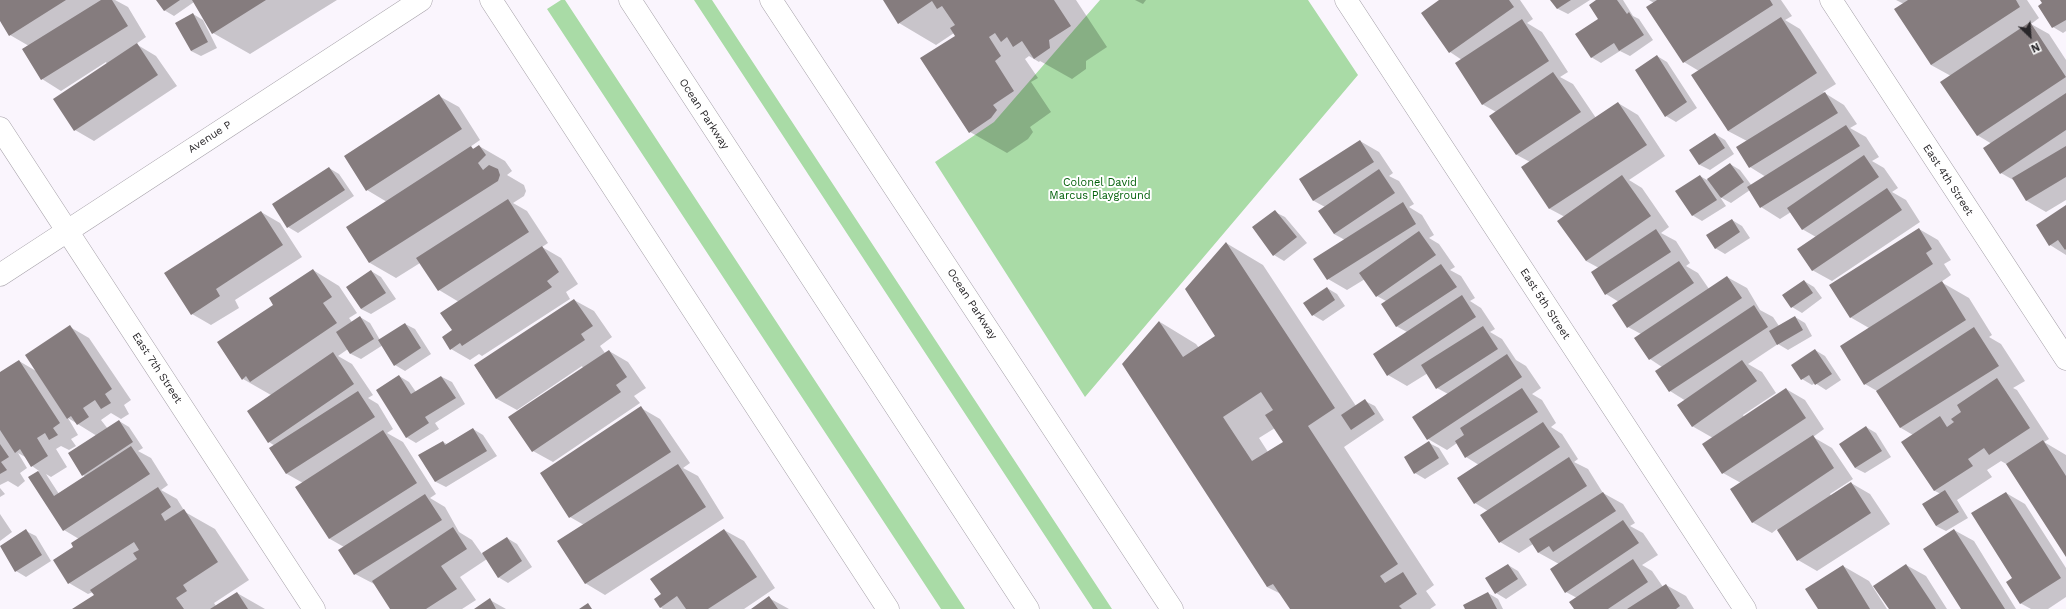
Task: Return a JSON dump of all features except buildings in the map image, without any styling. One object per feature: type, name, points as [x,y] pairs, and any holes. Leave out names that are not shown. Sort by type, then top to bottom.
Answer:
[{"type":"street","name":"Avenue P","points":[[0,275],[421,0]]},
{"type":"street","points":[[491,0],[888,609]]},
{"type":"street","name":"Ocean Parkway","points":[[630,0],[1028,609]]},
{"type":"street","name":"Ocean Parkway","points":[[771,0],[1172,609]]},
{"type":"street","name":"East 5th Street","points":[[1346,0],[1745,609]]},
{"type":"street","name":"East 4th Street","points":[[1831,0],[2066,359]]},
{"type":"street","name":"East 7th Street","points":[[0,128],[314,609]]},
{"type":"green space","points":[[561,0],[565,0],[965,609],[941,609],[547,9]]},
{"type":"green space","points":[[694,0],[712,0],[1112,609],[1093,609]]},
{"type":"green space","name":"Colonel David Marcus Playground","points":[[1100,0],[1308,0],[1358,75],[1085,397],[935,162],[994,122]]}]
